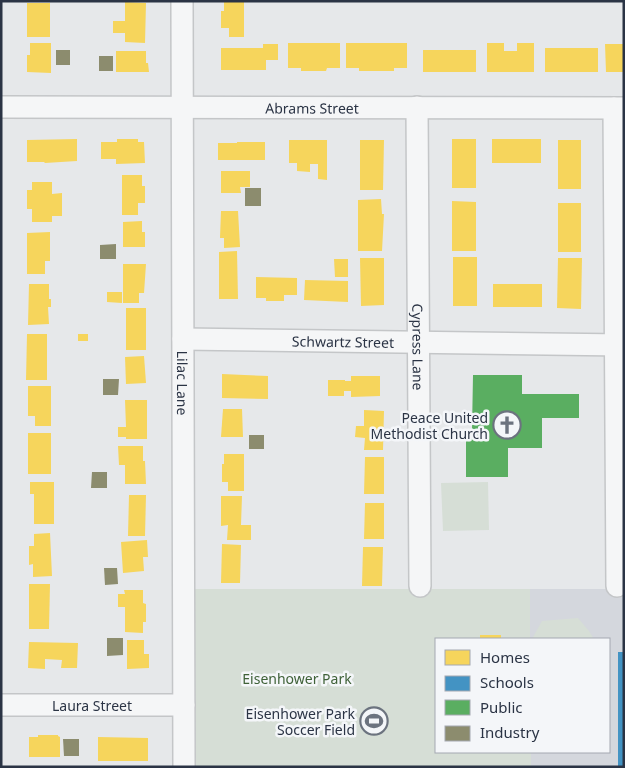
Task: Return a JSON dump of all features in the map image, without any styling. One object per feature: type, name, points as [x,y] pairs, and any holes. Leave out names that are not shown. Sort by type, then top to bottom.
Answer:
[{"type":"street","name":"Lilac Lane","points":[[182,1],[184,767]]},
{"type":"street","name":"Abrams Street","points":[[1,107],[619,108]]},
{"type":"street","name":"Cypress Lane","points":[[417,107],[420,586]]},
{"type":"street","points":[[617,586],[619,108]]},
{"type":"street","name":"Schwartz Street","points":[[183,339],[619,345]]},
{"type":"street","name":"Laura Street","points":[[1,705],[184,705]]},
{"type":"shaded area","points":[[530,589],[624,589],[624,767],[531,767],[531,753],[610,753],[610,638],[530,638]]},
{"type":"green space","points":[[488,482],[489,530],[443,531],[441,483]]},
{"type":"green space","name":"Eisenhower Park","points":[[194,589],[530,589],[530,638],[435,638],[435,753],[531,753],[531,767],[194,767]]},
{"type":"green space","points":[[578,618],[593,638],[533,638],[542,621]]},
{"type":"building: Homes","points":[[224,1],[244,1],[244,37],[229,37],[229,28],[221,28],[221,11],[224,11]]},
{"type":"building: Homes","points":[[125,2],[146,3],[145,43],[125,42],[125,33],[113,33],[113,21],[125,21]]},
{"type":"building: Homes","points":[[27,3],[50,3],[50,37],[27,37]]},
{"type":"building: Homes","points":[[30,43],[51,43],[51,73],[27,72],[27,55],[30,55]]},
{"type":"building: Homes","points":[[288,43],[340,43],[340,68],[327,68],[326,71],[301,71],[301,68],[288,68]]},
{"type":"building: Homes","points":[[346,43],[407,43],[407,68],[394,68],[394,71],[359,71],[359,68],[346,68]]},
{"type":"building: Homes","points":[[487,43],[504,43],[504,51],[517,51],[517,43],[534,43],[534,72],[487,72]]},
{"type":"building: Homes","points":[[263,44],[278,44],[278,60],[266,60],[266,70],[221,70],[221,48],[263,48]]},
{"type":"building: Homes","points":[[605,44],[624,44],[624,72],[606,72]]},
{"type":"building: Homes","points":[[545,48],[598,48],[598,72],[545,72]]},
{"type":"building: Homes","points":[[423,50],[476,50],[476,72],[423,72]]},
{"type":"building: Homes","points":[[116,51],[146,51],[146,63],[148,63],[149,72],[116,72]]},
{"type":"building: Homes","points":[[77,139],[77,161],[27,162],[27,140]]},
{"type":"building: Homes","points":[[117,139],[138,139],[138,142],[144,142],[145,163],[116,164],[116,159],[101,159],[101,142],[117,142]]},
{"type":"building: Homes","points":[[452,139],[476,139],[476,188],[452,188]]},
{"type":"building: Homes","points":[[492,139],[541,139],[541,163],[492,163]]},
{"type":"building: Homes","points":[[289,140],[327,140],[327,180],[318,179],[318,164],[310,164],[310,172],[297,171],[297,163],[289,163]]},
{"type":"building: Homes","points":[[360,140],[384,140],[383,190],[360,190]]},
{"type":"building: Homes","points":[[558,140],[581,140],[581,189],[558,189]]},
{"type":"building: Homes","points":[[265,142],[265,160],[218,160],[218,143]]},
{"type":"building: Homes","points":[[221,171],[250,171],[250,187],[240,187],[241,193],[221,193]]},
{"type":"building: Homes","points":[[122,175],[142,175],[142,186],[145,186],[145,203],[138,203],[138,215],[122,215]]},
{"type":"building: Homes","points":[[32,182],[52,182],[52,194],[62,193],[62,216],[52,216],[52,222],[32,222],[32,209],[27,209],[27,190],[32,190]]},
{"type":"building: Homes","points":[[381,199],[382,214],[384,214],[382,251],[358,251],[358,200]]},
{"type":"building: Homes","points":[[452,201],[476,202],[476,251],[452,251]]},
{"type":"building: Homes","points":[[558,203],[581,203],[581,252],[558,252]]},
{"type":"building: Homes","points":[[221,211],[238,211],[240,247],[224,248],[224,238],[220,238]]},
{"type":"building: Homes","points":[[142,221],[142,232],[145,232],[145,247],[123,247],[123,222]]},
{"type":"building: Homes","points":[[50,232],[50,261],[45,261],[45,274],[27,274],[27,233]]},
{"type":"building: Homes","points":[[237,251],[238,299],[219,299],[219,252]]},
{"type":"building: Homes","points":[[453,257],[477,257],[477,306],[453,306]]},
{"type":"building: Homes","points":[[360,258],[384,258],[384,305],[361,306]]},
{"type":"building: Homes","points":[[558,258],[582,258],[581,309],[557,308]]},
{"type":"building: Homes","points":[[334,259],[348,259],[348,277],[335,277]]},
{"type":"building: Homes","points":[[123,264],[146,264],[144,293],[139,293],[139,303],[123,303]]},
{"type":"building: Homes","points":[[256,277],[297,278],[297,295],[284,295],[284,301],[266,301],[266,298],[256,298]]},
{"type":"building: Homes","points":[[305,280],[348,281],[348,302],[304,300]]},
{"type":"building: Homes","points":[[29,284],[49,284],[51,307],[48,307],[49,324],[28,325]]},
{"type":"building: Homes","points":[[493,284],[542,284],[542,307],[493,307]]},
{"type":"building: Homes","points":[[107,292],[122,292],[122,303],[107,302]]},
{"type":"building: Homes","points":[[126,308],[146,308],[146,350],[126,350]]},
{"type":"building: Homes","points":[[27,334],[47,334],[47,380],[26,380]]},
{"type":"building: Homes","points":[[78,334],[88,334],[88,341],[78,341]]},
{"type":"building: Homes","points":[[144,356],[146,383],[126,384],[125,357]]},
{"type":"building: Homes","points":[[222,374],[268,376],[268,399],[222,398]]},
{"type":"building: Homes","points":[[351,376],[380,376],[380,396],[351,397],[351,391],[344,391],[344,396],[328,396],[328,380],[351,381]]},
{"type":"building: Homes","points":[[28,386],[51,386],[51,426],[35,426],[35,416],[28,416]]},
{"type":"building: Homes","points":[[125,400],[147,400],[147,439],[118,437],[118,427],[126,427]]},
{"type":"building: Homes","points":[[223,409],[242,409],[243,437],[221,437]]},
{"type":"building: Homes","points":[[364,410],[384,411],[383,450],[364,450],[365,438],[355,437],[356,426],[364,426]]},
{"type":"building: Homes","points":[[28,433],[51,433],[51,474],[28,474]]},
{"type":"building: Homes","points":[[118,446],[143,446],[146,484],[125,484],[125,465],[119,465]]},
{"type":"building: Homes","points":[[224,454],[244,454],[244,491],[228,491],[228,482],[222,482]]},
{"type":"building: Homes","points":[[365,457],[384,457],[384,494],[364,494]]},
{"type":"building: Homes","points":[[30,482],[54,482],[54,524],[34,524],[34,494],[30,494]]},
{"type":"building: Homes","points":[[129,495],[146,495],[145,536],[128,536]]},
{"type":"building: Homes","points":[[221,496],[242,496],[241,525],[251,525],[251,540],[227,540],[228,525],[221,526]]},
{"type":"building: Homes","points":[[365,503],[384,503],[384,539],[364,539]]},
{"type":"building: Homes","points":[[50,533],[52,576],[33,577],[33,564],[29,565],[29,546],[34,546],[34,534]]},
{"type":"building: Homes","points":[[147,540],[148,557],[143,557],[144,571],[123,573],[121,542]]},
{"type":"building: Homes","points":[[222,544],[241,545],[240,583],[221,583]]},
{"type":"building: Homes","points":[[363,547],[383,547],[382,586],[362,586]]},
{"type":"building: Homes","points":[[29,584],[50,584],[49,629],[29,629]]},
{"type":"building: Homes","points":[[124,590],[143,590],[143,603],[146,604],[146,622],[143,622],[143,633],[125,632],[125,607],[118,607],[118,594],[125,594]]},
{"type":"building: Homes","points":[[480,635],[501,635],[501,638],[480,638]]},
{"type":"building: Homes","points":[[127,640],[144,640],[144,654],[149,654],[149,668],[127,669]]},
{"type":"building: Homes","points":[[29,642],[78,643],[77,668],[61,668],[62,660],[45,659],[45,669],[28,668]]},
{"type":"building: Homes","points":[[38,735],[58,735],[60,737],[60,757],[29,757],[29,737],[38,737]]},
{"type":"building: Homes","points":[[98,737],[148,738],[148,761],[98,761]]},
{"type":"building: Schools","points":[[618,652],[624,652],[624,767],[618,767]]},
{"type":"building: Public","name":"Peace United Methodist Church","points":[[473,375],[522,375],[522,394],[579,394],[579,418],[542,418],[542,448],[508,448],[508,477],[466,477],[466,431],[472,430]]},
{"type":"building: Industry","points":[[56,50],[70,50],[70,65],[56,65]]},
{"type":"building: Industry","points":[[99,56],[113,56],[113,71],[99,71]]},
{"type":"building: Industry","points":[[245,188],[261,188],[261,206],[245,206]]},
{"type":"building: Industry","points":[[116,244],[116,259],[100,259],[100,245]]},
{"type":"building: Industry","points":[[103,379],[119,379],[118,395],[103,395]]},
{"type":"building: Industry","points":[[249,435],[264,435],[264,449],[249,449]]},
{"type":"building: Industry","points":[[92,472],[107,472],[107,488],[91,488]]},
{"type":"building: Industry","points":[[104,568],[117,568],[118,584],[105,585]]},
{"type":"building: Industry","points":[[107,638],[123,638],[123,655],[107,656]]},
{"type":"building: Industry","points":[[63,739],[79,739],[79,756],[64,756]]},
{"type":"place","name":"Peace United Methodist Church","points":[[507,425]]},
{"type":"place","name":"Eisenhower Park Soccer Field","points":[[374,721]]}]
